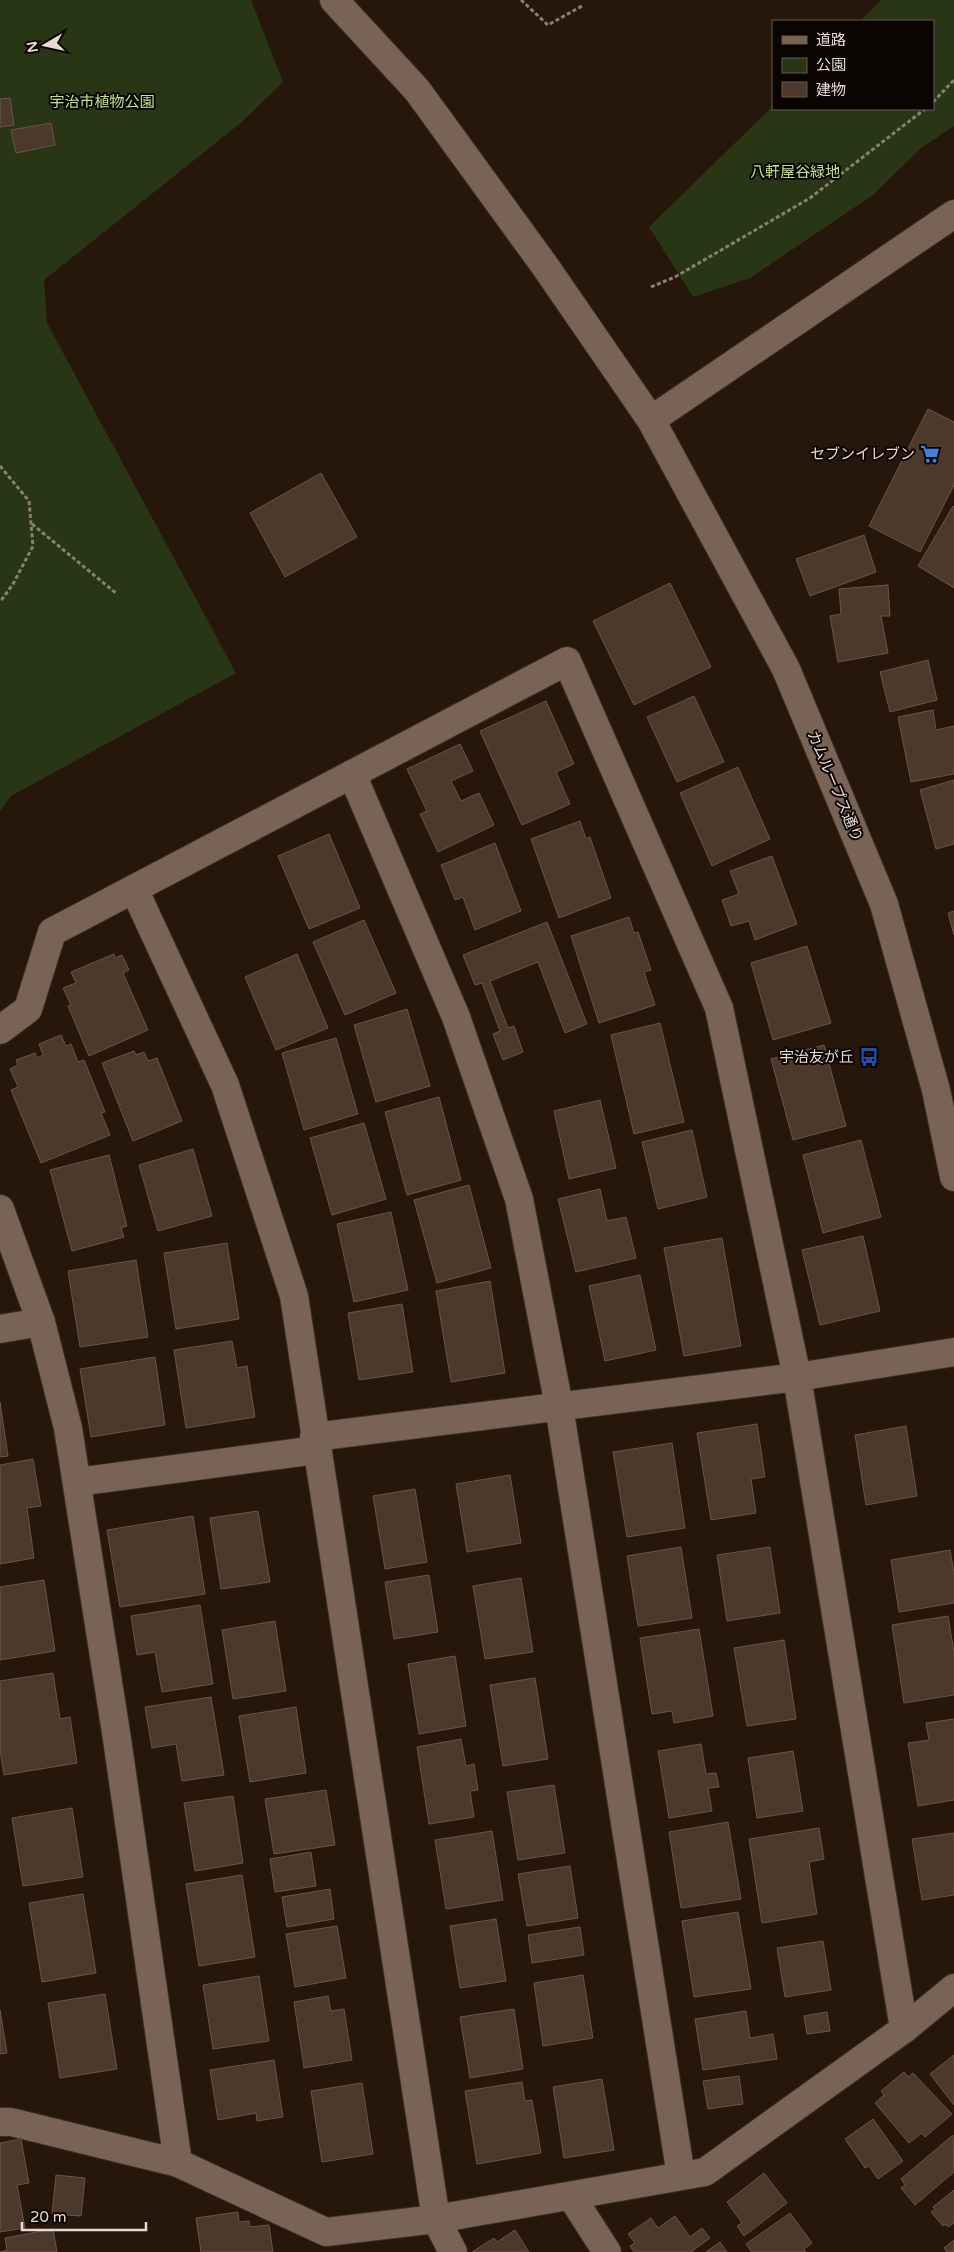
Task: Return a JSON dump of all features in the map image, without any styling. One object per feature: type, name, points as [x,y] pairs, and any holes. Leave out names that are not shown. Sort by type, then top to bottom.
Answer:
[{"type":"street","name":"カムループス通り","points":[[334,0],[417,90],[545,266],[651,420],[786,669],[884,904],[936,1090],[954,1177]]},
{"type":"street","points":[[651,420],[954,214]]},
{"type":"street","points":[[0,1030],[28,1009],[52,932],[568,661],[719,1008],[797,1377],[904,2029]]},
{"type":"street","points":[[352,774],[456,1017],[519,1199],[559,1406],[680,2176]]},
{"type":"street","points":[[134,889],[224,1085],[294,1296],[315,1443],[436,2220],[453,2252]]},
{"type":"street","points":[[0,1209],[41,1322],[68,1428],[118,1739],[178,2163]]},
{"type":"street","points":[[0,1329],[41,1322]]},
{"type":"street","points":[[77,1482],[559,1406],[797,1377],[954,1352]]},
{"type":"street","points":[[0,2122],[11,2122],[178,2163],[326,2232],[436,2220],[705,2172],[904,2029],[954,1988]]},
{"type":"street","points":[[571,2196],[607,2252]]},
{"type":"path","points":[[521,0],[548,25],[582,6]]},
{"type":"path","points":[[934,101],[954,80]]},
{"type":"path","points":[[651,287],[675,277],[810,198],[924,110]]},
{"type":"path","points":[[0,466],[30,501],[33,546],[13,584],[0,602]]},
{"type":"path","points":[[32,524],[117,594]]},
{"type":"green space","name":"宇治市植物公園","points":[[0,0],[251,0],[283,82],[243,121],[44,280],[47,323],[236,673],[11,796],[0,811]]},
{"type":"green space","name":"八軒屋谷緑地","points":[[881,0],[954,0],[954,126],[921,148],[873,195],[750,278],[693,297],[649,227],[772,107],[772,110],[934,110],[934,20],[861,20]]},
{"type":"building","points":[[10,98],[14,125],[0,127],[0,99]]},
{"type":"building","points":[[51,123],[55,145],[16,153],[11,130]]},
{"type":"building","name":"セブンイレブン","points":[[928,409],[954,422],[954,485],[920,552],[869,526]]},
{"type":"building","points":[[321,473],[357,537],[285,577],[250,513]]},
{"type":"building","points":[[954,507],[954,588],[918,566]]},
{"type":"building","points":[[864,535],[876,572],[810,596],[796,559]]},
{"type":"building","points":[[670,583],[711,667],[634,705],[593,621]]},
{"type":"building","points":[[888,585],[890,616],[881,616],[888,653],[838,662],[830,616],[841,614],[839,589]]},
{"type":"building","points":[[928,660],[937,700],[890,712],[880,672]]},
{"type":"building","points":[[694,696],[724,762],[677,782],[647,717]]},
{"type":"building","points":[[546,701],[574,764],[556,772],[570,804],[522,825],[480,731]]},
{"type":"building","points":[[933,710],[936,730],[954,726],[954,774],[911,782],[898,717]]},
{"type":"building","points":[[460,744],[473,771],[451,781],[461,801],[479,793],[494,825],[438,852],[420,814],[427,811],[407,769]]},
{"type":"building","points":[[738,767],[770,839],[712,866],[680,793]]},
{"type":"building","points":[[954,780],[954,844],[936,849],[920,790]]},
{"type":"building","points":[[580,821],[586,839],[590,837],[611,898],[559,918],[531,839]]},
{"type":"building","points":[[329,834],[360,908],[309,929],[278,856]]},
{"type":"building","points":[[495,843],[521,911],[475,930],[463,897],[455,900],[441,865]]},
{"type":"building","points":[[772,856],[797,924],[755,940],[749,921],[731,926],[722,900],[739,894],[730,871]]},
{"type":"building","points":[[954,911],[954,935],[948,913]]},
{"type":"building","points":[[629,917],[634,933],[638,932],[651,970],[644,972],[655,1005],[599,1023],[571,936]]},
{"type":"building","points":[[364,920],[396,993],[345,1015],[313,942]]},
{"type":"building","points":[[547,922],[587,1024],[565,1033],[538,962],[490,981],[508,1028],[514,1026],[523,1052],[503,1060],[493,1034],[500,1031],[482,983],[475,985],[463,955]]},
{"type":"building","points":[[807,946],[831,1023],[773,1040],[751,963]]},
{"type":"building","points":[[114,954],[115,958],[122,955],[129,970],[123,973],[148,1030],[89,1056],[68,1006],[71,1005],[63,988],[76,983],[71,972]]},
{"type":"building","points":[[297,954],[328,1028],[276,1050],[245,977]]},
{"type":"building","points":[[407,1009],[430,1086],[376,1102],[354,1025]]},
{"type":"building","points":[[660,1023],[684,1122],[634,1134],[611,1035]]},
{"type":"building","points":[[61,1035],[66,1046],[71,1044],[78,1062],[84,1060],[105,1112],[101,1113],[110,1135],[41,1163],[11,1090],[18,1087],[10,1069],[18,1065],[16,1060],[35,1053],[37,1058],[43,1055],[39,1044]]},
{"type":"building","points":[[336,1038],[358,1114],[304,1130],[282,1053]]},
{"type":"building","points":[[824,1045],[846,1126],[793,1140],[771,1059]]},
{"type":"building","points":[[134,1051],[136,1055],[144,1052],[148,1061],[157,1058],[182,1121],[133,1141],[102,1063]]},
{"type":"building","points":[[439,1097],[461,1180],[407,1195],[385,1112]]},
{"type":"building","points":[[600,1100],[616,1168],[569,1179],[554,1111]]},
{"type":"building","points":[[364,1123],[386,1199],[332,1215],[310,1138]]},
{"type":"building","points":[[692,1130],[707,1197],[658,1209],[642,1142]]},
{"type":"building","points":[[861,1140],[881,1217],[823,1233],[803,1155]]},
{"type":"building","points":[[193,1149],[212,1216],[158,1231],[139,1165]]},
{"type":"building","points":[[109,1155],[127,1226],[121,1228],[124,1237],[72,1251],[50,1170]]},
{"type":"building","points":[[469,1185],[491,1268],[437,1283],[414,1200]]},
{"type":"building","points":[[600,1189],[607,1221],[626,1217],[636,1258],[576,1272],[558,1199]]},
{"type":"building","points":[[391,1212],[408,1290],[354,1302],[337,1224]]},
{"type":"building","points":[[863,1236],[880,1311],[820,1325],[802,1250]]},
{"type":"building","points":[[722,1238],[741,1346],[684,1356],[664,1248]]},
{"type":"building","points":[[227,1243],[239,1319],[176,1329],[164,1253]]},
{"type":"building","points":[[136,1260],[148,1337],[80,1347],[68,1271]]},
{"type":"building","points":[[640,1275],[656,1350],[605,1361],[589,1286]]},
{"type":"building","points":[[490,1281],[505,1373],[451,1382],[436,1291]]},
{"type":"building","points":[[402,1304],[413,1372],[359,1380],[348,1313]]},
{"type":"building","points":[[232,1341],[237,1368],[247,1366],[255,1417],[186,1428],[174,1350]]},
{"type":"building","points":[[155,1357],[165,1425],[91,1437],[80,1369]]},
{"type":"building","points":[[0,1402],[8,1456],[0,1457]]},
{"type":"building","points":[[757,1424],[765,1477],[751,1479],[756,1513],[711,1520],[697,1433]]},
{"type":"building","points":[[906,1426],[917,1496],[866,1505],[855,1435]]},
{"type":"building","points":[[672,1443],[685,1528],[627,1537],[613,1452]]},
{"type":"building","points":[[33,1459],[41,1506],[27,1508],[34,1558],[0,1564],[0,1465]]},
{"type":"building","points":[[510,1475],[521,1543],[467,1552],[456,1484]]},
{"type":"building","points":[[415,1489],[427,1562],[385,1569],[373,1496]]},
{"type":"building","points":[[258,1511],[270,1582],[221,1589],[210,1518]]},
{"type":"building","points":[[193,1516],[205,1594],[120,1607],[107,1530]]},
{"type":"building","points":[[681,1547],[692,1618],[638,1626],[627,1556]]},
{"type":"building","points":[[770,1547],[780,1613],[727,1621],[717,1555]]},
{"type":"building","points":[[950,1550],[954,1573],[954,1603],[899,1612],[891,1560]]},
{"type":"building","points":[[429,1575],[438,1632],[394,1639],[385,1582]]},
{"type":"building","points":[[521,1578],[533,1652],[485,1659],[473,1586]]},
{"type":"building","points":[[44,1580],[55,1651],[0,1660],[0,1587]]},
{"type":"building","points":[[200,1605],[213,1684],[162,1692],[155,1652],[137,1655],[131,1616]]},
{"type":"building","points":[[948,1616],[954,1652],[954,1695],[904,1703],[892,1625]]},
{"type":"building","points":[[275,1621],[286,1691],[233,1699],[222,1630]]},
{"type":"building","points":[[699,1629],[713,1716],[674,1723],[672,1711],[652,1714],[640,1638]]},
{"type":"building","points":[[784,1640],[796,1719],[747,1726],[734,1648]]},
{"type":"building","points":[[455,1656],[466,1726],[419,1734],[408,1664]]},
{"type":"building","points":[[53,1673],[60,1719],[70,1717],[77,1763],[4,1775],[0,1750],[0,1681]]},
{"type":"building","points":[[535,1678],[548,1759],[503,1766],[490,1685]]},
{"type":"building","points":[[211,1697],[224,1775],[182,1781],[176,1744],[152,1748],[145,1707]]},
{"type":"building","points":[[296,1707],[306,1773],[250,1782],[239,1716]]},
{"type":"building","points":[[954,1719],[954,1800],[918,1806],[908,1743],[929,1740],[926,1723]]},
{"type":"building","points":[[461,1739],[466,1766],[474,1764],[478,1790],[470,1791],[474,1817],[429,1824],[417,1747]]},
{"type":"building","points":[[701,1744],[706,1774],[716,1773],[719,1787],[708,1788],[712,1811],[669,1818],[658,1751]]},
{"type":"building","points":[[793,1751],[803,1811],[757,1818],[748,1758]]},
{"type":"building","points":[[554,1785],[565,1853],[518,1860],[507,1792]]},
{"type":"building","points":[[326,1790],[335,1845],[274,1854],[265,1799]]},
{"type":"building","points":[[233,1796],[243,1863],[195,1871],[184,1803]]},
{"type":"building","points":[[72,1808],[83,1877],[23,1886],[12,1818]]},
{"type":"building","points":[[728,1822],[741,1899],[681,1908],[669,1832]]},
{"type":"building","points":[[819,1828],[824,1859],[809,1862],[817,1914],[762,1923],[749,1839]]},
{"type":"building","points":[[492,1831],[503,1900],[446,1909],[435,1840]]},
{"type":"building","points":[[954,1833],[954,1895],[922,1900],[912,1839]]},
{"type":"building","points":[[311,1852],[316,1886],[275,1892],[270,1859]]},
{"type":"building","points":[[570,1866],[578,1918],[527,1926],[518,1874]]},
{"type":"building","points":[[242,1875],[255,1957],[199,1966],[186,1884]]},
{"type":"building","points":[[330,1889],[334,1919],[287,1927],[282,1897]]},
{"type":"building","points":[[83,1894],[96,1973],[42,1982],[29,1903]]},
{"type":"building","points":[[738,1912],[751,1989],[694,1997],[682,1921]]},
{"type":"building","points":[[496,1919],[506,1981],[460,1988],[450,1926]]},
{"type":"building","points":[[337,1926],[346,1978],[295,1987],[286,1934]]},
{"type":"building","points":[[580,1927],[584,1955],[532,1963],[528,1935]]},
{"type":"building","points":[[823,1941],[831,1990],[785,1997],[777,1948]]},
{"type":"building","points":[[583,1975],[593,2038],[543,2046],[534,1983]]},
{"type":"building","points":[[259,1976],[269,2041],[213,2049],[203,1985]]},
{"type":"building","points":[[105,1994],[117,2069],[60,2078],[48,2003]]},
{"type":"building","points":[[328,1996],[331,2011],[344,2009],[352,2060],[304,2068],[294,2002]]},
{"type":"building","points":[[514,2009],[523,2069],[470,2078],[460,2017]]},
{"type":"building","points":[[0,2010],[7,2053],[0,2054]]},
{"type":"building","points":[[746,2011],[750,2038],[773,2034],[777,2059],[703,2070],[695,2019]]},
{"type":"building","points":[[827,2012],[830,2031],[807,2034],[804,2016]]},
{"type":"building","points":[[954,2055],[954,2105],[930,2074]]},
{"type":"building","points":[[274,2060],[283,2117],[257,2121],[256,2113],[218,2120],[210,2070]]},
{"type":"building","points":[[904,2072],[908,2077],[913,2073],[952,2114],[925,2137],[922,2133],[909,2143],[875,2103],[884,2095],[881,2091]]},
{"type":"building","points":[[739,2076],[743,2104],[708,2109],[703,2081]]},
{"type":"building","points":[[602,2079],[614,2150],[564,2158],[553,2087]]},
{"type":"building","points":[[522,2082],[525,2101],[532,2100],[541,2153],[477,2164],[465,2091]]},
{"type":"building","points":[[362,2083],[373,2154],[322,2162],[311,2091]]},
{"type":"building","points":[[873,2119],[903,2161],[878,2179],[869,2166],[865,2168],[845,2139]]},
{"type":"building","points":[[953,2135],[954,2172],[915,2205],[901,2188],[905,2185],[901,2179]]},
{"type":"building","points":[[21,2139],[29,2183],[17,2185],[25,2228],[0,2232],[0,2143]]},
{"type":"building","points":[[764,2173],[787,2203],[744,2236],[737,2226],[742,2223],[727,2202]]},
{"type":"building","points":[[56,2175],[85,2178],[81,2216],[52,2214]]},
{"type":"building","points":[[954,2190],[954,2223],[948,2227],[946,2224],[943,2226],[931,2212],[935,2209],[933,2207]]},
{"type":"building","points":[[238,2212],[239,2222],[249,2221],[250,2227],[269,2225],[273,2252],[201,2252],[196,2218]]},
{"type":"building","points":[[790,2213],[812,2243],[804,2249],[806,2252],[752,2252],[746,2244]]},
{"type":"building","points":[[675,2216],[690,2237],[702,2228],[710,2238],[691,2252],[634,2252],[630,2246],[635,2243],[628,2234],[651,2218],[658,2228]]},
{"type":"building","points":[[53,2229],[57,2252],[0,2252],[7,2250],[5,2238]]},
{"type":"building","points":[[515,2230],[529,2252],[472,2252],[494,2238],[497,2242]]},
{"type":"building","points":[[954,2240],[954,2252],[947,2252],[944,2248]]},
{"type":"building","points":[[720,2242],[727,2252],[706,2252]]},
{"type":"place","name":"セブンイレブン","points":[[930,454]]},
{"type":"place","name":"宇治友が丘","points":[[869,1057]]}]
